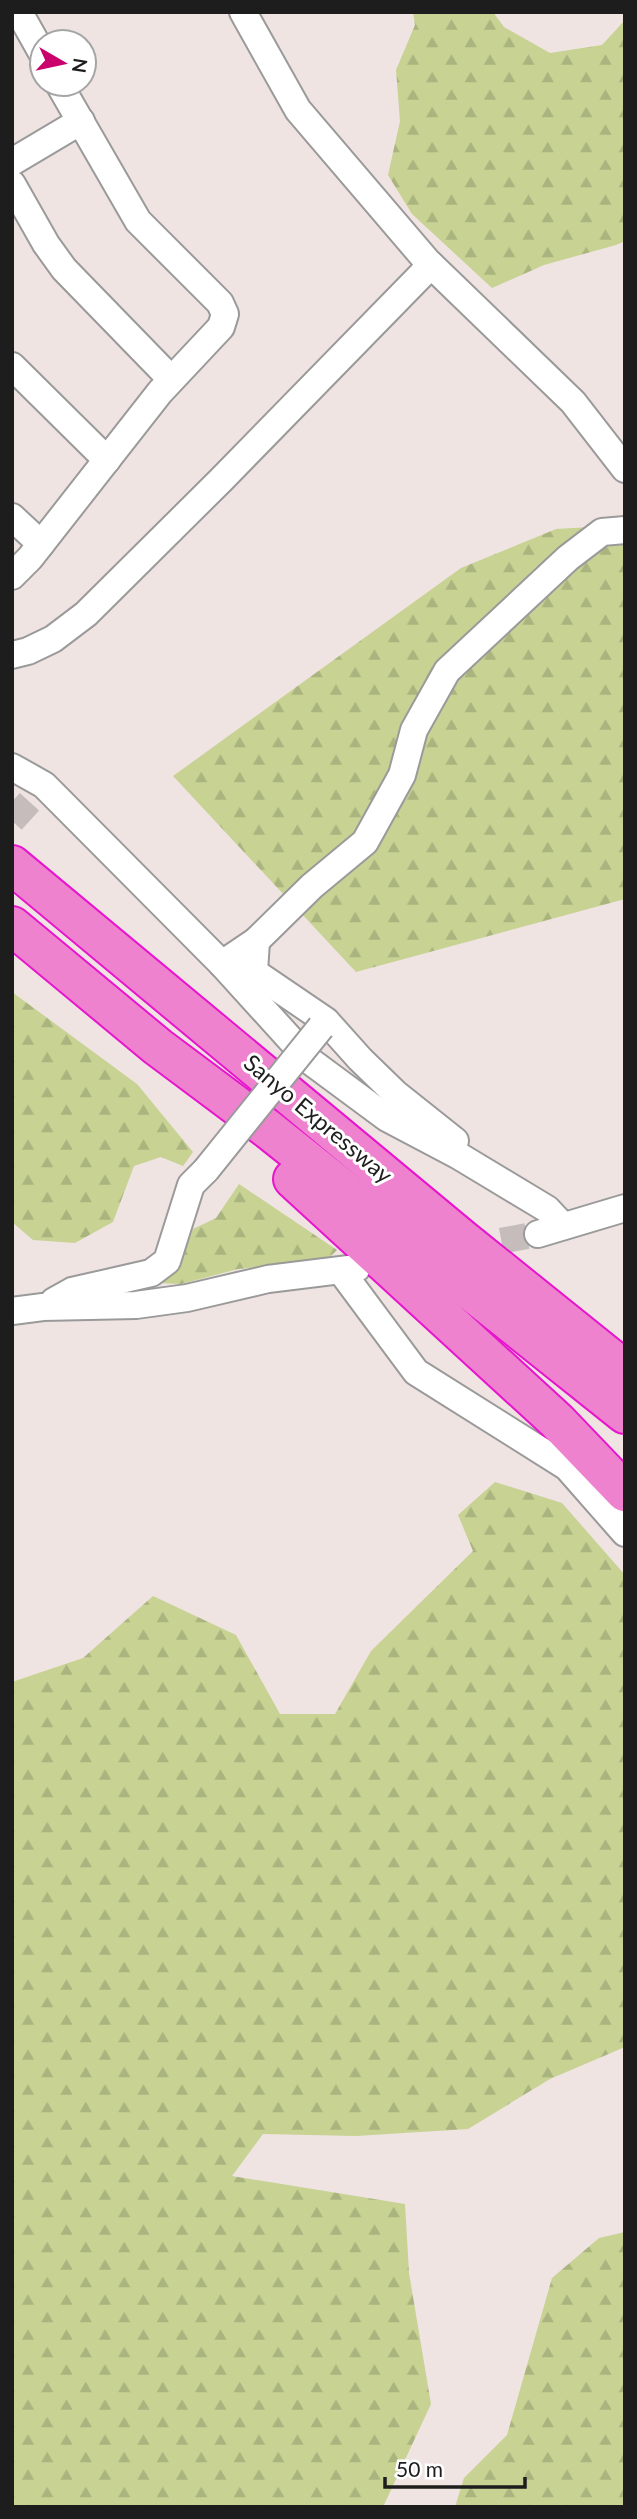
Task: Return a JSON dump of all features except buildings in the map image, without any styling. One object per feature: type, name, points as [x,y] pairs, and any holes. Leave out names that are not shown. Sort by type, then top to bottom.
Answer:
[{"type":"highway","points":[[12,863],[404,1174],[625,1344]]},
{"type":"highway","name":"Sanyo Expressway","points":[[12,863],[462,1239],[625,1370]]},
{"type":"highway","name":"Sanyo Expressway","points":[[12,926],[158,1047],[270,1130],[625,1414]]},
{"type":"highway","points":[[158,1047],[218,1110],[557,1421],[625,1492]]},
{"type":"street","points":[[19,12],[28,28]]},
{"type":"street","points":[[243,12],[298,110],[431,265],[573,402],[625,469]]},
{"type":"street","points":[[12,576],[41,544],[171,379],[221,327],[225,314],[220,303],[138,221],[67,98]]},
{"type":"street","points":[[12,162],[80,121]]},
{"type":"street","points":[[12,184],[46,244],[64,269],[171,379]]},
{"type":"street","points":[[12,655],[41,646],[81,618],[431,265]]},
{"type":"street","points":[[12,366],[107,460]]},
{"type":"street","points":[[12,517],[41,544]]},
{"type":"street","points":[[222,964],[256,941],[312,886],[365,842],[402,775],[414,730],[447,671],[568,558],[602,532],[625,530]]},
{"type":"street","points":[[12,767],[222,964],[310,1061],[387,1118],[459,1156],[547,1209],[550,1230],[625,1208]]},
{"type":"street","points":[[256,941],[254,972],[323,1024],[396,1094],[454,1139],[459,1156]]},
{"type":"street","points":[[43,1307],[72,1291],[151,1273],[167,1261],[191,1185],[323,1024]]},
{"type":"street","points":[[12,1311],[43,1307],[136,1305],[187,1298],[268,1279],[352,1269],[416,1372],[567,1467],[625,1533]]},
{"type":"green space","points":[[413,12],[493,12],[504,27],[550,53],[602,45],[625,20],[625,241],[544,265],[492,288],[412,214],[388,175],[400,121],[396,70],[415,25]]},
{"type":"green space","points":[[625,525],[625,899],[356,972],[173,776],[461,568],[556,529]]},
{"type":"green space","points":[[12,992],[137,1084],[193,1152],[183,1166],[161,1157],[134,1166],[113,1222],[75,1243],[33,1240],[12,1222]]},
{"type":"green space","points":[[239,1184],[337,1250],[326,1261],[238,1269],[181,1284],[158,1283],[180,1264],[193,1229],[216,1218]]},
{"type":"green space","points":[[495,1482],[562,1503],[625,1575],[625,2047],[550,2079],[468,2129],[356,2136],[263,2134],[232,2176],[405,2204],[409,2273],[431,2404],[383,2507],[12,2507],[12,1682],[83,1658],[153,1596],[236,1635],[280,1714],[335,1714],[371,1651],[473,1551],[458,1515]]},
{"type":"green space","points":[[625,2232],[625,2507],[455,2507],[464,2478],[507,2435],[552,2278],[599,2238]]},
{"type":"tunnel","points":[[12,821],[31,800]]},
{"type":"tunnel","points":[[463,1248],[538,1234]]}]
